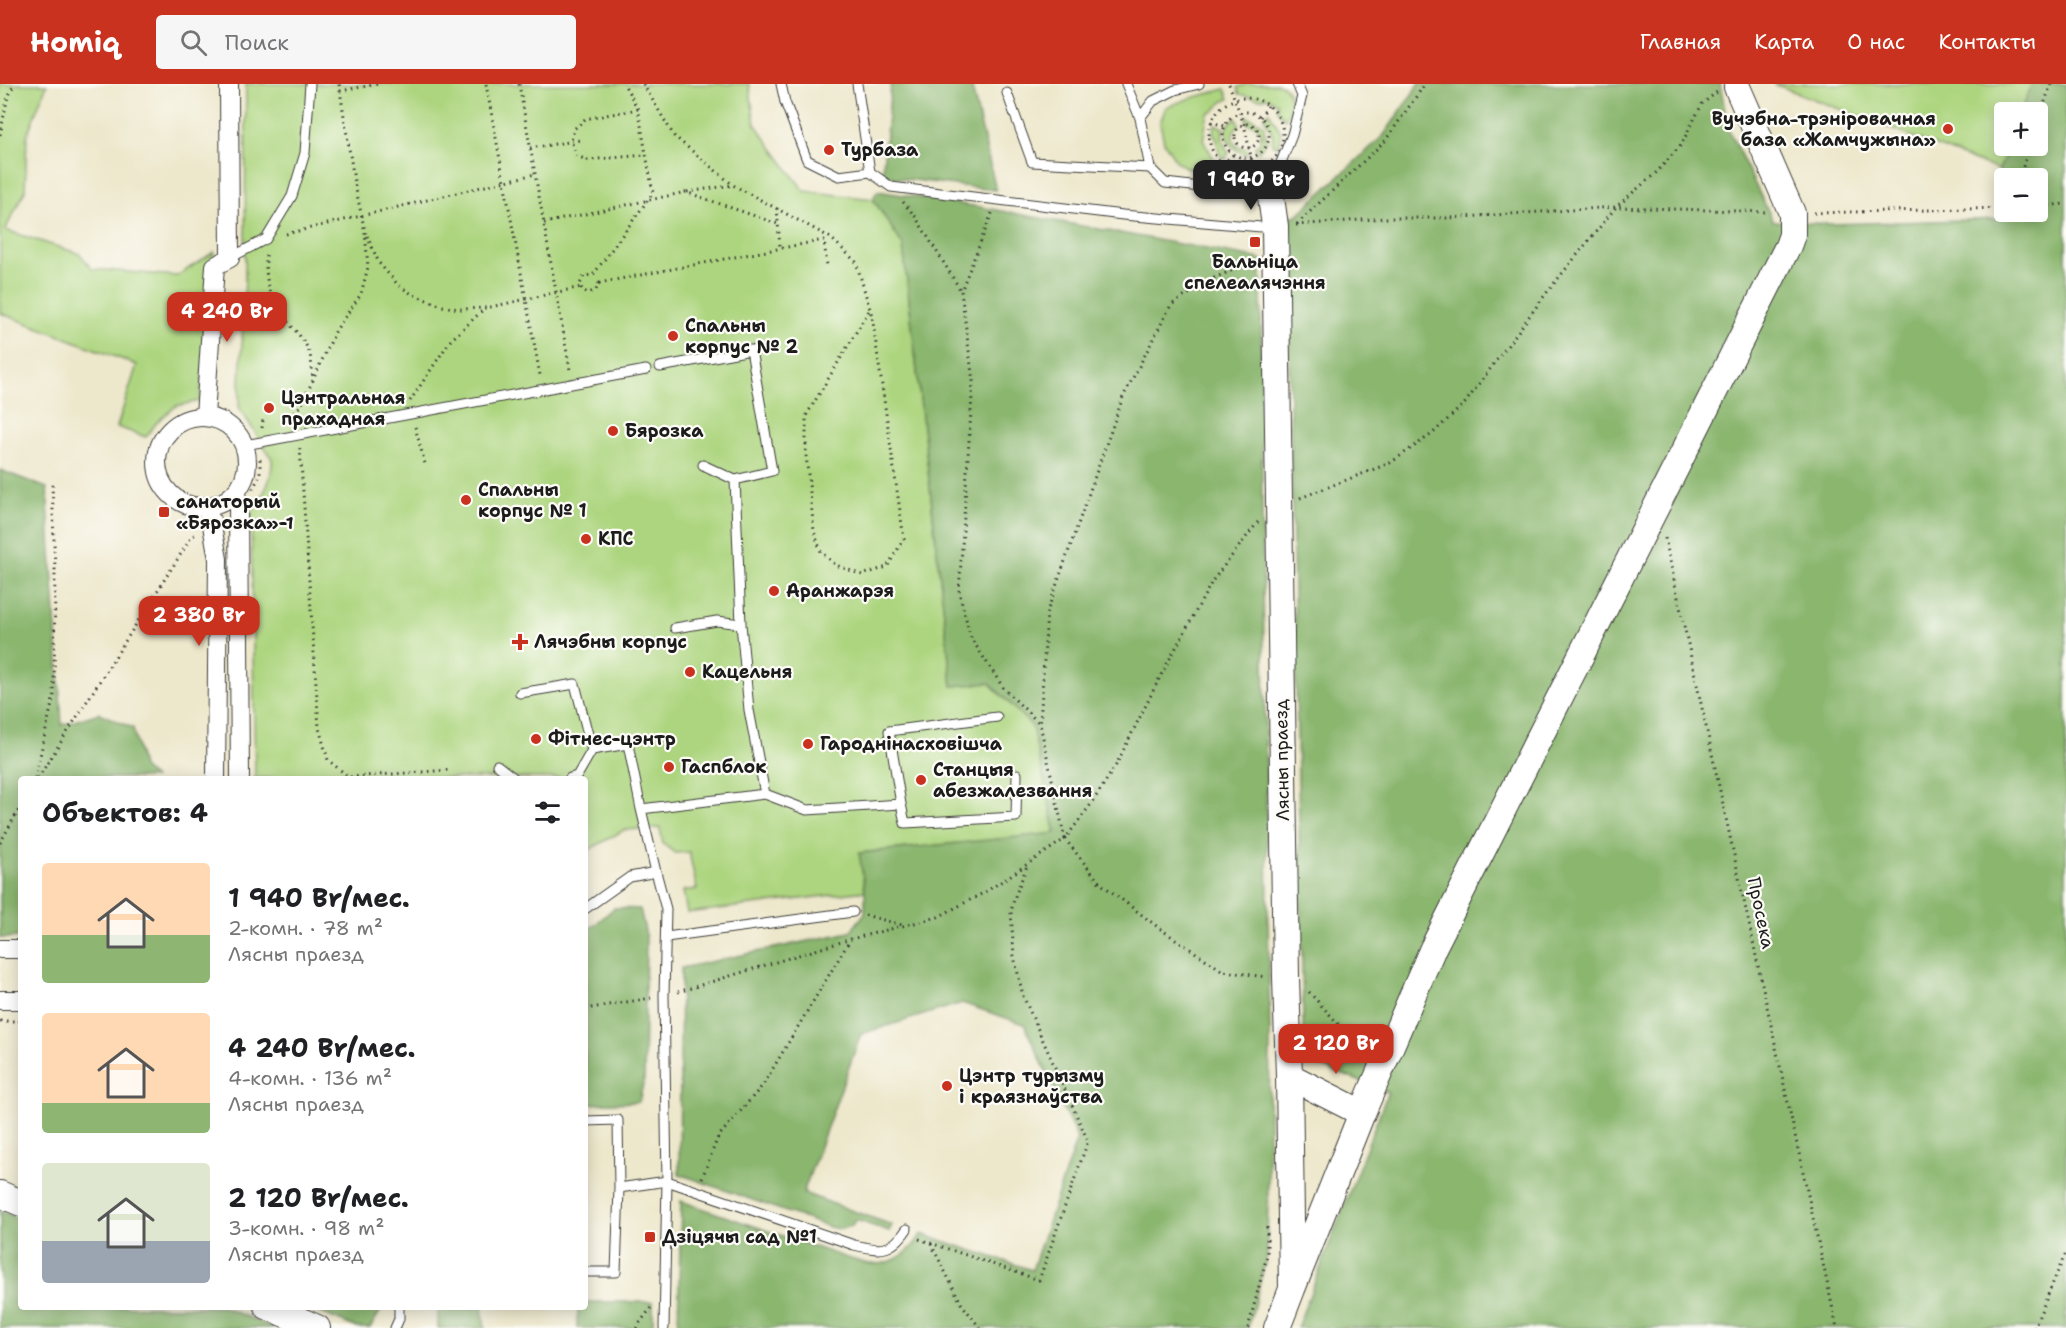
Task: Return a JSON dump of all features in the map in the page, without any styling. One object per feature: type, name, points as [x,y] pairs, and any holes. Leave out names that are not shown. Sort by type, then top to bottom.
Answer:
[{"type":"street","points":[[205,416],[215,266],[230,258],[229,84]]},
{"type":"street","points":[[1292,1289],[1362,1113],[1433,948],[1784,257],[1792,235],[1792,213],[1731,87]]},
{"type":"street","name":"Лясны праезд","points":[[1260,184],[1275,226],[1289,1076],[1292,1289],[1277,1328]]},
{"type":"street","points":[[207,514],[188,506],[170,494],[158,475],[156,461],[159,446],[166,434],[177,424],[190,418],[205,416],[229,425],[252,443],[247,470],[236,496],[240,776]]},
{"type":"street","points":[[207,514],[236,496]]},
{"type":"street","points":[[207,514],[218,559],[216,776]]},
{"type":"street","points":[[0,949],[18,949]]},
{"type":"street","points":[[0,1000],[18,1000]]},
{"type":"street","points":[[1289,1076],[1362,1113]]},
{"type":"street","points":[[0,1194],[18,1202]]},
{"type":"street","points":[[276,1310],[317,1328]]},
{"type":"lane","points":[[230,258],[266,239],[292,196],[305,153],[310,84]]},
{"type":"lane","points":[[781,84],[785,102],[807,160],[839,176],[870,172],[891,187],[1146,217],[1262,227],[1275,226]]},
{"type":"lane","points":[[857,84],[870,172]]},
{"type":"lane","points":[[1126,84],[1140,117],[1150,168],[1165,183],[1218,189],[1260,184],[1292,135],[1302,96],[1297,84]]},
{"type":"lane","points":[[1140,117],[1153,101],[1175,90],[1199,84]]},
{"type":"lane","points":[[1007,93],[1032,162],[1150,168]]},
{"type":"lane","points":[[660,367],[751,350],[772,471],[735,480],[703,465]]},
{"type":"lane","points":[[252,443],[646,370]]},
{"type":"lane","points":[[735,480],[741,624],[748,710],[765,794]]},
{"type":"lane","points":[[675,628],[717,621],[741,624]]},
{"type":"lane","points":[[520,693],[575,684],[592,750],[577,776]]},
{"type":"lane","points":[[997,717],[889,731],[905,823],[1016,817],[1017,774]]},
{"type":"lane","points":[[592,750],[628,744],[640,809],[666,909],[664,996],[667,1182],[664,1328]]},
{"type":"lane","points":[[497,765],[511,776]]},
{"type":"lane","points":[[640,809],[765,794],[807,810],[901,804]]},
{"type":"lane","points":[[588,907],[630,877],[656,872]]},
{"type":"lane","points":[[666,937],[853,912]]},
{"type":"lane","points":[[588,1121],[618,1120],[619,1188],[616,1272],[588,1272]]},
{"type":"lane","points":[[619,1188],[667,1182],[854,1245],[878,1250],[898,1242],[907,1229]]},
{"type":"lane","points":[[394,1328],[399,1319],[399,1310]]},
{"type":"path","points":[[0,135],[7,100],[14,84]]},
{"type":"path","points":[[281,438],[283,419],[301,406],[336,330],[361,294],[368,267],[365,232],[339,84]]},
{"type":"path","points":[[340,91],[378,84]]},
{"type":"path","points":[[486,84],[542,389]]},
{"type":"path","points":[[519,84],[572,383]]},
{"type":"path","points":[[593,275],[599,283],[596,290],[591,293],[585,292],[580,281],[584,276],[593,275],[653,194],[638,109],[624,84]]},
{"type":"path","points":[[643,84],[674,136],[733,185],[831,238],[856,262],[870,309],[904,538],[887,567],[862,575],[836,565],[821,552],[814,531],[809,494],[806,416],[870,309]]},
{"type":"path","points":[[1229,84],[1244,124],[1260,184]]},
{"type":"path","points":[[1425,84],[1385,141],[1296,225],[1386,218],[1449,218],[1616,207],[1792,213],[1994,208]]},
{"type":"path","points":[[2045,102],[2051,84]]},
{"type":"path","points":[[588,1009],[664,996],[851,939],[938,917],[987,891],[1065,839],[1092,803],[1116,765],[1212,580],[1262,517],[1311,493],[1390,463],[1432,434],[1465,403],[1548,291],[1616,207],[1657,172],[1681,145],[1701,104],[1731,87]]},
{"type":"path","points":[[1234,99],[1258,100],[1269,105],[1277,114],[1282,125],[1281,148],[1275,159],[1266,167],[1260,184],[1243,172],[1232,170],[1222,164],[1210,145],[1211,122],[1216,112],[1234,99]]},
{"type":"path","points":[[1260,117],[1269,105]]},
{"type":"path","points":[[638,109],[585,118],[574,129],[571,141],[577,156],[587,160],[646,155]]},
{"type":"path","points":[[1250,112],[1260,117],[1268,128],[1268,143],[1259,154],[1252,157],[1239,157],[1234,154],[1224,138],[1228,121],[1239,113],[1250,112]]},
{"type":"path","points":[[1211,122],[1225,126]]},
{"type":"path","points":[[1244,124],[1253,125],[1258,131],[1259,139],[1250,148],[1239,145],[1235,139],[1236,131],[1244,124]]},
{"type":"path","points":[[530,148],[581,140]]},
{"type":"path","points":[[1222,164],[1234,154]]},
{"type":"path","points":[[314,381],[310,352],[302,336],[284,318],[271,299],[265,276],[266,239],[535,174]]},
{"type":"path","points":[[544,223],[649,199],[733,185]]},
{"type":"path","points":[[891,187],[915,216],[961,291],[973,381],[959,592],[971,638],[1004,689],[1040,724]]},
{"type":"path","points":[[686,192],[778,224]]},
{"type":"path","points":[[961,291],[997,201]]},
{"type":"path","points":[[2048,205],[2066,204]]},
{"type":"path","points":[[777,208],[780,248]]},
{"type":"path","points":[[365,232],[379,263],[398,285],[412,294],[442,306],[459,309],[486,308],[581,287]]},
{"type":"path","points":[[599,283],[824,240],[827,266]]},
{"type":"path","points":[[1261,259],[1214,278],[1171,305],[1123,397],[1047,612],[1040,724],[1065,839],[1100,883],[1159,928],[1223,971],[1269,978],[1296,979],[1381,1069]]},
{"type":"path","points":[[425,464],[407,414],[421,384],[450,341],[486,308]]},
{"type":"path","points":[[236,496],[252,492],[260,475],[252,443],[263,420]]},
{"type":"path","points":[[299,434],[319,728],[328,759],[348,776]]},
{"type":"path","points":[[37,776],[54,695],[55,570],[52,482]]},
{"type":"path","name":"Просека","points":[[1658,504],[1837,1328]]},
{"type":"path","points":[[38,776],[207,514]]},
{"type":"path","points":[[363,776],[449,770]]},
{"type":"path","points":[[0,843],[18,811]]},
{"type":"path","points":[[919,1239],[1039,1280],[1088,1141],[1023,996],[1014,956],[1011,912],[1019,884],[1028,864]]},
{"type":"path","points":[[697,1192],[718,1137],[763,1085],[851,939]]},
{"type":"path","points":[[0,1021],[18,1021]]},
{"type":"path","points":[[930,1242],[961,1303],[980,1328]]},
{"type":"path","points":[[2034,1328],[2066,1252]]},
{"type":"green space","points":[[0,84],[47,84],[27,135],[25,191],[5,230],[80,254],[92,269],[177,276],[214,252],[200,401],[176,406],[157,422],[146,437],[117,427],[137,365],[0,313]]},
{"type":"green space","points":[[246,84],[749,84],[755,124],[804,191],[873,199],[903,245],[952,686],[989,683],[1032,726],[1056,834],[860,853],[865,891],[687,913],[683,891],[697,889],[689,852],[675,853],[663,844],[660,828],[624,830],[588,850],[588,776],[255,776],[251,512],[266,487],[271,474],[272,459],[239,407],[245,277]]},
{"type":"green space","points":[[891,84],[971,84],[996,190],[882,176]]},
{"type":"green space","points":[[1248,84],[1283,86],[1290,98],[1285,119],[1277,110],[1277,103],[1267,97],[1260,99],[1239,94],[1238,87]]},
{"type":"green space","points":[[1419,84],[1720,84],[1729,131],[1773,221],[1831,224],[1994,219],[1994,222],[2048,222],[2048,168],[2000,168],[2005,156],[2048,156],[2048,102],[2025,102],[2032,84],[2066,84],[2066,1328],[1297,1328],[1388,1092],[1304,1060],[1286,216],[1296,216],[1384,135]]},
{"type":"green space","name":"Вучэбна-трэніровачная база «Жамчужына»","points":[[1774,84],[2032,84],[2025,102],[1994,102],[1994,156],[2005,156],[2000,168],[1994,168]]},
{"type":"green space","points":[[1225,89],[1229,99],[1222,102],[1213,112],[1209,112],[1203,140],[1214,159],[1228,170],[1188,169],[1176,161],[1164,142],[1160,123],[1166,107]]},
{"type":"green space","points":[[1269,112],[1281,132],[1278,147],[1272,144],[1273,135],[1264,117]]},
{"type":"green space","points":[[1246,116],[1263,124],[1267,141],[1258,152],[1255,147],[1260,143],[1261,133],[1256,125],[1247,123]]},
{"type":"green space","points":[[1236,118],[1239,125],[1233,133],[1234,140],[1237,146],[1247,149],[1248,154],[1231,145],[1226,134],[1230,123]]},
{"type":"green space","points":[[1215,124],[1223,128],[1223,141],[1229,153],[1225,159],[1219,154],[1217,139],[1213,133]]},
{"type":"green space","points":[[877,191],[980,207],[1261,259],[1262,517],[1270,1040],[1267,1256],[1248,1328],[678,1328],[681,1201],[868,1264],[896,1259],[913,1246],[921,1234],[1032,1270],[1077,1138],[1024,1024],[962,1003],[861,1034],[803,1193],[892,1225],[889,1231],[856,1220],[852,1226],[840,1229],[829,1227],[679,1174],[681,968],[850,932],[865,913],[865,891],[859,853],[1056,833],[1032,726],[990,683],[952,686],[903,245],[873,199]]},
{"type":"green space","points":[[0,470],[47,488],[62,725],[99,713],[133,728],[142,767],[152,776],[18,776],[18,937],[0,938]]},
{"type":"green space","points":[[614,908],[640,909],[646,935],[644,1079],[639,1102],[588,1104],[588,929]]},
{"type":"green space","points":[[0,1211],[18,1218],[18,1310],[230,1310],[274,1328],[0,1328]]},
{"type":"green space","points":[[588,1302],[653,1302],[653,1328],[577,1328],[578,1310],[588,1310]]},
{"type":"green space","points":[[314,1310],[381,1310],[370,1328],[357,1328]]},
{"type":"green space","points":[[438,1310],[482,1310],[485,1328],[438,1328]]},
{"type":"place","name":"Вучэбна-трэніровачная база «Жамчужына»","points":[[1948,129]]},
{"type":"place","name":"Турбаза","points":[[829,150]]},
{"type":"place","name":"Бальніца спелеалячэння","points":[[1255,242]]},
{"type":"place","name":"Спальны корпус № 2","points":[[673,336]]},
{"type":"place","name":"Цэнтральная прахадная","points":[[269,408]]},
{"type":"place","name":"Бярозка","points":[[613,431]]},
{"type":"place","name":"Спальны корпус № 1","points":[[466,500]]},
{"type":"place","name":"санаторый «Бярозка»-1","points":[[164,512]]},
{"type":"place","name":"КПС","points":[[586,539]]},
{"type":"place","name":"Аранжарэя","points":[[774,591]]},
{"type":"place","name":"Лячэбны корпус","points":[[520,642]]},
{"type":"place","name":"Кацельня","points":[[690,672]]},
{"type":"place","name":"Фітнес-цэнтр","points":[[536,739]]},
{"type":"place","name":"Гароднінасховішча","points":[[808,744]]},
{"type":"place","name":"Гаспблок","points":[[669,767]]},
{"type":"place","name":"Станцыя абезжалезвання","points":[[921,780]]},
{"type":"place","name":"Цэнтр турызму і краязнаўства","points":[[947,1086]]},
{"type":"place","name":"Дзіцячы сад №1","points":[[650,1237]]}]
